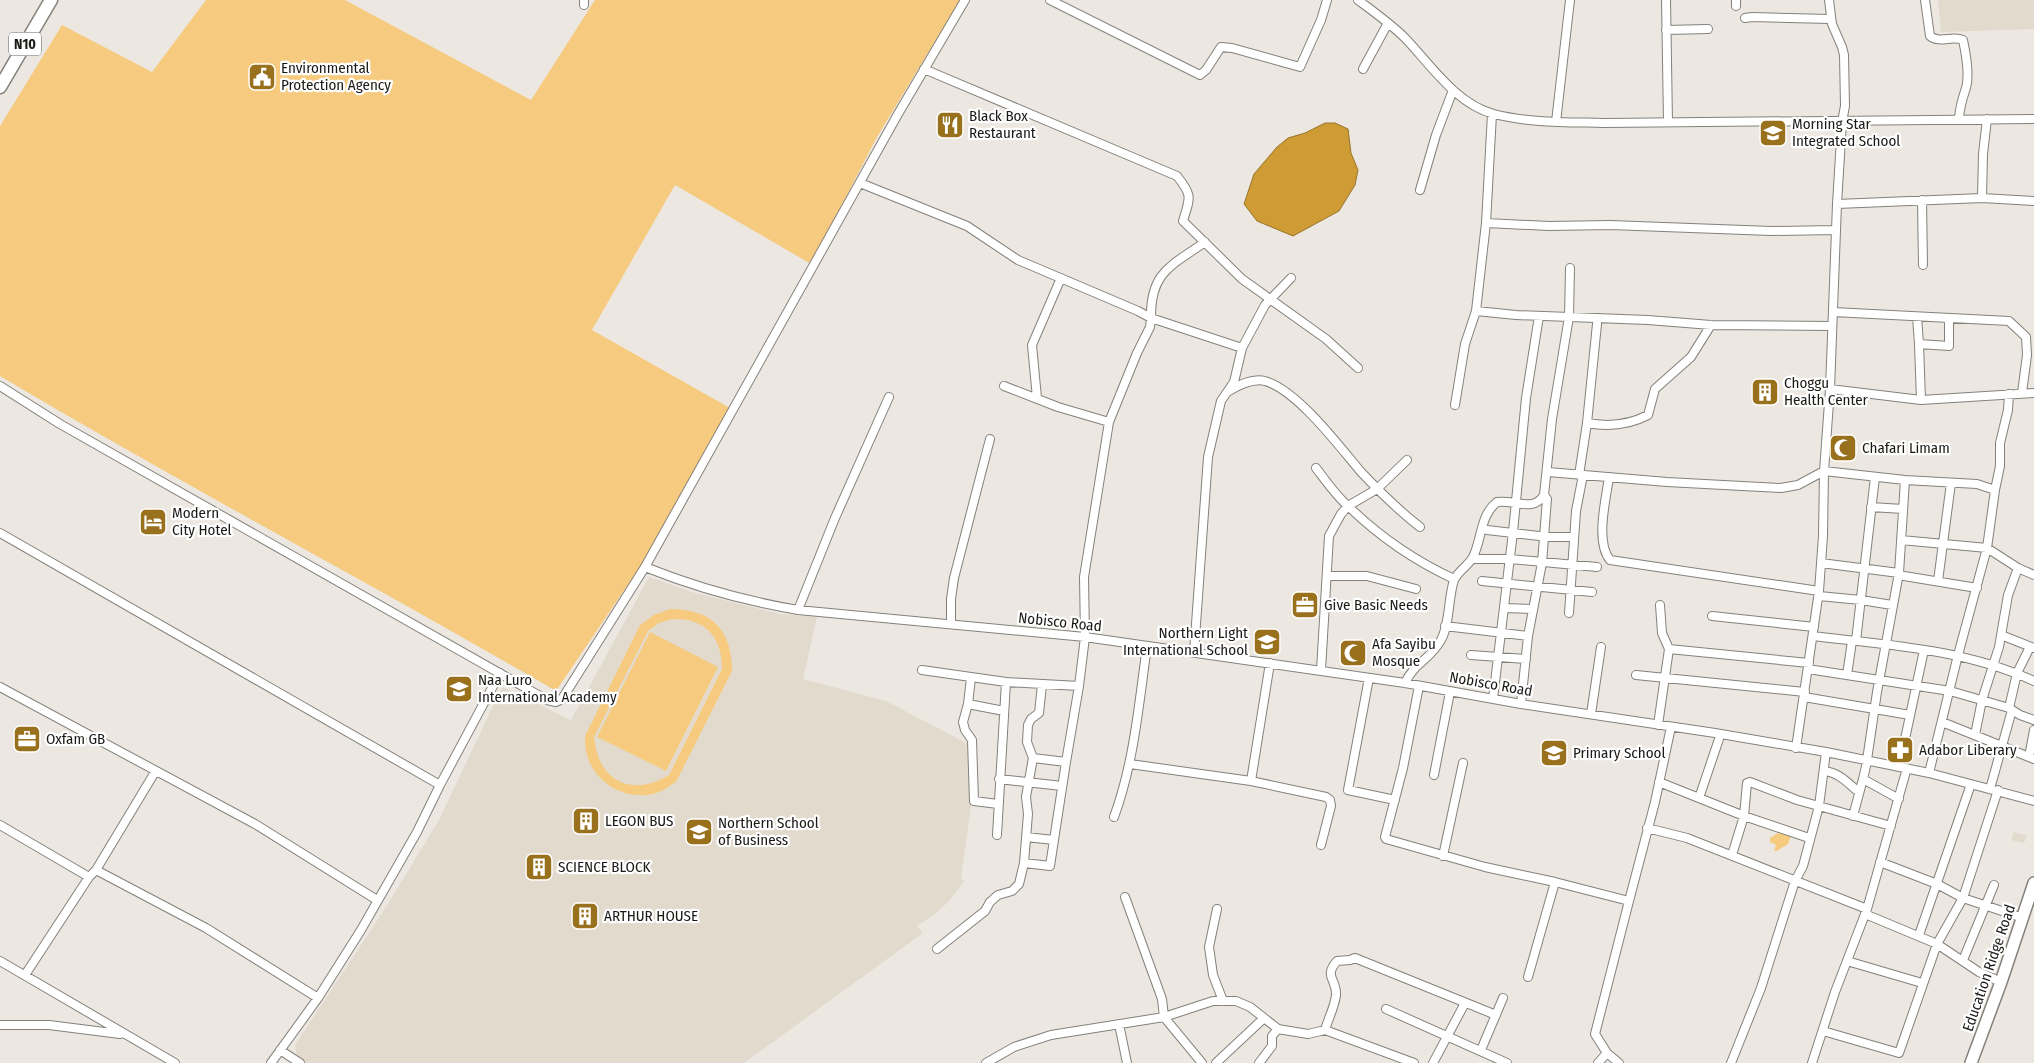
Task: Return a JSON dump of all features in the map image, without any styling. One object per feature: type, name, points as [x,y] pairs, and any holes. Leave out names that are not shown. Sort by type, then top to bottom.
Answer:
[{"type":"highway","name":"N10","points":[[2,79],[51,0]]},
{"type":"main road","name":"Education Ridge Road","points":[[1970,1063],[2001,982],[2034,883]]},
{"type":"street","points":[[0,386],[60,424],[547,700],[556,702],[562,699],[645,567],[860,182],[965,0]]},
{"type":"street","points":[[1050,0],[1200,75],[1206,70],[1221,47],[1232,48],[1300,67],[1322,20],[1327,0]]},
{"type":"street","points":[[1358,0],[1388,23],[1460,96],[1492,114],[1556,122],[1842,122],[1959,118],[2034,119]]},
{"type":"street","points":[[1556,122],[1570,0]]},
{"type":"street","points":[[1666,0],[1668,122]]},
{"type":"street","points":[[1796,748],[1819,593],[1824,471],[1830,389],[1837,204],[1842,122],[1845,106],[1844,55],[1830,19],[1829,0]]},
{"type":"street","points":[[1925,0],[1930,36],[1938,40],[1957,38],[1963,40],[1967,71],[1959,118]]},
{"type":"street","points":[[1745,18],[1830,19]]},
{"type":"street","points":[[1363,69],[1388,23]]},
{"type":"street","points":[[1666,30],[1708,29]]},
{"type":"street","points":[[924,69],[1177,176],[1188,190],[1189,202],[1183,221],[1242,280],[1326,339],[1358,368]]},
{"type":"street","points":[[1420,190],[1436,135],[1453,90]]},
{"type":"street","points":[[1455,405],[1465,344],[1476,311],[1486,223],[1492,114]]},
{"type":"street","points":[[1982,198],[1983,154],[1987,119]]},
{"type":"street","points":[[860,182],[967,226],[1018,260],[1151,318],[1242,348]]},
{"type":"street","points":[[1837,204],[1982,198],[2034,201]]},
{"type":"street","points":[[1922,200],[1923,264]]},
{"type":"street","points":[[1486,223],[1549,226],[1610,225],[1836,230]]},
{"type":"street","points":[[1024,863],[1050,866],[1079,686],[1085,637],[1084,577],[1109,422],[1150,326],[1151,306],[1162,274],[1171,264],[1205,242]]},
{"type":"street","points":[[1473,559],[1486,514],[1497,502],[1530,505],[1536,504],[1544,495],[1548,472],[1552,419],[1569,318],[1570,268]]},
{"type":"street","points":[[1037,398],[1032,345],[1061,278]]},
{"type":"street","points":[[1194,652],[1208,457],[1221,401],[1234,382],[1242,348],[1265,305],[1291,278]]},
{"type":"street","points":[[1476,311],[1569,318],[1711,324],[1831,326]]},
{"type":"street","points":[[1833,312],[1949,319],[2002,319],[2014,324],[2026,337],[2022,393]]},
{"type":"street","points":[[1493,699],[1513,532],[1527,385],[1538,316]]},
{"type":"street","points":[[1917,317],[1921,400]]},
{"type":"street","points":[[1919,344],[1949,346],[1949,319]]},
{"type":"street","points":[[1570,613],[1573,538],[1598,324]]},
{"type":"street","points":[[1587,423],[1602,426],[1622,424],[1648,415],[1655,389],[1691,357],[1711,324]]},
{"type":"street","points":[[1229,391],[1253,380],[1264,381],[1277,386],[1307,409],[1398,511],[1420,527]]},
{"type":"street","points":[[1004,386],[1109,422]]},
{"type":"street","points":[[1830,389],[1921,400],[2034,393]]},
{"type":"street","points":[[1929,773],[1987,548],[2000,466],[2000,444],[2008,410],[2009,394]]},
{"type":"street","points":[[798,610],[835,518],[889,396]]},
{"type":"street","points":[[951,624],[950,599],[954,578],[990,439]]},
{"type":"street","points":[[1321,670],[1328,536],[1348,506],[1377,489],[1407,460]]},
{"type":"street","points":[[1316,468],[1348,506],[1404,553],[1454,579]]},
{"type":"street","points":[[1548,472],[1781,488],[1798,485],[1824,471],[1905,480],[1977,484],[1995,490]]},
{"type":"street","points":[[1610,477],[1603,516],[1604,550],[1610,560],[1892,605]]},
{"type":"street","points":[[1847,675],[1861,600],[1875,477]]},
{"type":"street","points":[[1853,816],[1866,763],[1898,574],[1905,480]]},
{"type":"street","points":[[1938,581],[1951,483]]},
{"type":"street","points":[[1521,704],[1528,636],[1542,563],[1547,499],[1544,495]]},
{"type":"street","points":[[1871,507],[1903,509]]},
{"type":"street","points":[[1487,530],[1573,538]]},
{"type":"street","points":[[0,533],[440,784]]},
{"type":"street","points":[[1901,540],[1987,548],[2018,568],[2034,575]]},
{"type":"street","points":[[1405,683],[1410,671],[1433,653],[1442,638],[1454,579],[1465,565],[1473,559],[1572,563],[1597,567]]},
{"type":"street","points":[[1821,563],[1977,588]]},
{"type":"street","name":"Nobisco Road","points":[[645,567],[683,582],[757,603],[798,610],[1085,637],[1321,670],[1521,704],[1826,752],[1866,763],[1929,773],[2034,801]]},
{"type":"street","points":[[1975,734],[1982,700],[2001,635],[2008,595],[2018,568]]},
{"type":"street","points":[[1327,576],[1367,576],[1416,589]]},
{"type":"street","points":[[1482,581],[1592,592]]},
{"type":"street","points":[[1658,725],[1669,649],[1662,633],[1660,605]]},
{"type":"street","points":[[1504,608],[1533,610]]},
{"type":"street","points":[[1712,616],[1814,627]]},
{"type":"street","points":[[1445,626],[1528,636]]},
{"type":"street","points":[[1823,1031],[1900,1053],[1922,983],[1937,944],[1963,898],[1994,789],[2001,745],[2018,673],[2032,648],[2001,635]]},
{"type":"street","points":[[1813,636],[1958,655],[2018,673],[2034,681]]},
{"type":"street","points":[[1114,818],[1130,764],[1147,646]]},
{"type":"street","points":[[1591,714],[1601,647]]},
{"type":"street","points":[[1669,649],[1808,666],[1879,681],[1950,691],[2010,709],[2020,716],[2034,720]]},
{"type":"street","points":[[1905,739],[1924,650]]},
{"type":"street","points":[[1471,655],[1526,660]]},
{"type":"street","points":[[1252,781],[1270,663]]},
{"type":"street","points":[[922,670],[1006,682],[1079,686]]},
{"type":"street","points":[[271,1063],[318,998],[378,900],[417,832],[440,784],[500,672]]},
{"type":"street","points":[[1636,675],[1666,677],[1804,695],[1874,710],[1910,715]]},
{"type":"street","points":[[971,678],[964,722],[965,730],[972,740],[974,801],[998,804]]},
{"type":"street","points":[[1369,678],[1348,790],[1395,800]]},
{"type":"street","points":[[997,835],[1006,682]]},
{"type":"street","points":[[937,949],[985,911],[990,902],[998,895],[1012,891],[1020,884],[1024,863],[1028,814],[1026,798],[1033,758],[1027,742],[1028,725],[1031,719],[1039,713],[1042,685]]},
{"type":"street","points":[[1419,686],[1403,768],[1386,839],[1485,867],[1629,901]]},
{"type":"street","points":[[0,687],[155,772],[255,824],[378,900]]},
{"type":"street","points":[[1434,774],[1450,692]]},
{"type":"street","points":[[968,704],[1004,711]]},
{"type":"street","points":[[1942,722],[2031,758],[2034,730]]},
{"type":"street","points":[[1619,1063],[1606,1053],[1595,1034],[1659,782],[1671,727]]},
{"type":"street","points":[[1699,798],[1719,739]]},
{"type":"street","points":[[1731,1063],[1803,866],[1819,806],[1826,752]]},
{"type":"street","points":[[1033,758],[1066,762]]},
{"type":"street","points":[[1443,856],[1462,763]]},
{"type":"street","points":[[1130,764],[1252,781],[1326,797],[1330,800],[1331,806],[1321,845]]},
{"type":"street","points":[[1812,1063],[1866,912],[1907,768]]},
{"type":"street","points":[[1824,771],[1831,771],[1855,789]]},
{"type":"street","points":[[25,975],[96,870],[155,772]]},
{"type":"street","points":[[999,779],[1062,786]]},
{"type":"street","points":[[1863,779],[1899,799]]},
{"type":"street","points":[[1659,782],[1744,816],[1809,838]]},
{"type":"street","points":[[1732,855],[1744,816],[1746,783],[1750,782],[1797,800],[1891,826]]},
{"type":"street","points":[[1919,935],[1971,784]]},
{"type":"street","points":[[0,825],[90,877]]},
{"type":"street","points":[[1647,828],[1687,838],[1796,881],[1919,935],[1937,944],[1979,972],[2001,982]]},
{"type":"street","points":[[1026,837],[1054,840]]},
{"type":"street","points":[[1880,862],[1938,884],[1963,898],[2023,918]]},
{"type":"street","points":[[96,870],[206,928],[318,998]]},
{"type":"street","points":[[1528,977],[1555,882]]},
{"type":"street","points":[[1962,960],[1994,886]]},
{"type":"street","points":[[1124,897],[1162,999],[1164,1017],[1202,1063]]},
{"type":"street","points":[[1216,909],[1210,947],[1213,975],[1223,1001]]},
{"type":"street","points":[[1325,1030],[1336,994],[1330,976],[1331,968],[1337,961],[1355,958],[1496,1015]]},
{"type":"street","points":[[0,961],[175,1063]]},
{"type":"street","points":[[1848,961],[1922,983]]},
{"type":"street","points":[[1481,1050],[1503,998]]},
{"type":"street","points":[[986,1063],[1014,1048],[1051,1035],[1164,1017],[1213,1001],[1236,1001],[1250,1007],[1278,1029],[1308,1034],[1325,1030],[1414,1063]]},
{"type":"street","points":[[1433,1063],[1465,1003]]},
{"type":"street","points":[[1386,1009],[1507,1063]]},
{"type":"street","points":[[1216,1063],[1264,1018]]},
{"type":"street","points":[[1119,1024],[1127,1063]]},
{"type":"street","points":[[0,1025],[49,1025],[124,1034]]},
{"type":"street","points":[[1259,1063],[1272,1046],[1272,1036],[1278,1029]]},
{"type":"street","points":[[280,1050],[300,1063]]},
{"type":"street","points":[[1598,1063],[1606,1053]]},
{"type":"shaded area","points":[[206,0],[345,0],[531,100],[595,0],[960,0],[877,137],[811,264],[675,185],[592,330],[730,408],[646,558],[556,691],[138,456],[0,376],[0,126],[62,25],[152,72]]},
{"type":"shaded area","points":[[1938,0],[2034,0],[2034,29],[1941,32]]},
{"type":"shaded area","points":[[1325,123],[1335,123],[1348,129],[1351,153],[1358,170],[1355,185],[1339,211],[1293,236],[1257,221],[1244,204],[1254,174],[1277,147],[1288,138],[1305,133]]},
{"type":"shaded area","name":"Northern School of Business","points":[[649,577],[692,592],[780,614],[817,617],[803,679],[886,701],[970,745],[972,799],[961,878],[964,881],[948,902],[935,914],[917,926],[923,933],[744,1063],[306,1063],[297,1057],[295,1045],[386,907],[439,820],[502,687],[571,720]]},
{"type":"shaded area","points":[[670,609],[685,610],[708,618],[717,625],[728,644],[732,671],[676,782],[659,792],[637,795],[615,789],[598,775],[591,766],[587,755],[585,736],[640,625],[654,615]],"holes":[[[672,619],[684,620],[702,626],[715,638],[719,647],[722,669],[669,775],[655,782],[642,785],[630,785],[619,781],[609,774],[602,765],[594,737],[648,631],[659,623]]]},
{"type":"shaded area","points":[[650,632],[718,667],[666,771],[597,737]]},
{"type":"shaded area","points":[[2014,832],[2027,836],[2024,843],[2011,840]]},
{"type":"shaded area","points":[[1778,833],[1791,836],[1788,844],[1774,851],[1776,845],[1770,842],[1770,838]]},
{"type":"place","name":"Environmental Protection Agency","points":[[262,77]]},
{"type":"place","name":"Black Box Restaurant","points":[[950,125]]},
{"type":"place","name":"Morning Star Integrated School","points":[[1773,133]]},
{"type":"place","name":"Choggu Health Center","points":[[1765,392]]},
{"type":"place","name":"Chafari Limam","points":[[1843,448]]},
{"type":"place","name":"Modern City Hotel","points":[[153,522]]},
{"type":"place","name":"Give Basic Needs","points":[[1305,605]]},
{"type":"place","name":"Northern Light International School","points":[[1267,642]]},
{"type":"place","name":"Afa Sayibu Mosque","points":[[1353,653]]},
{"type":"place","name":"Naa Luro International Academy","points":[[459,689]]},
{"type":"place","name":"Oxfam GB","points":[[27,739]]},
{"type":"place","name":"Adabor Liberary","points":[[1900,750]]},
{"type":"place","name":"Primary School","points":[[1554,753]]},
{"type":"place","name":"LEGON BUS","points":[[586,821]]},
{"type":"place","name":"Northern School of Business","points":[[699,832]]},
{"type":"place","name":"SCIENCE BLOCK","points":[[539,867]]},
{"type":"place","name":"ARTHUR HOUSE","points":[[585,916]]}]
